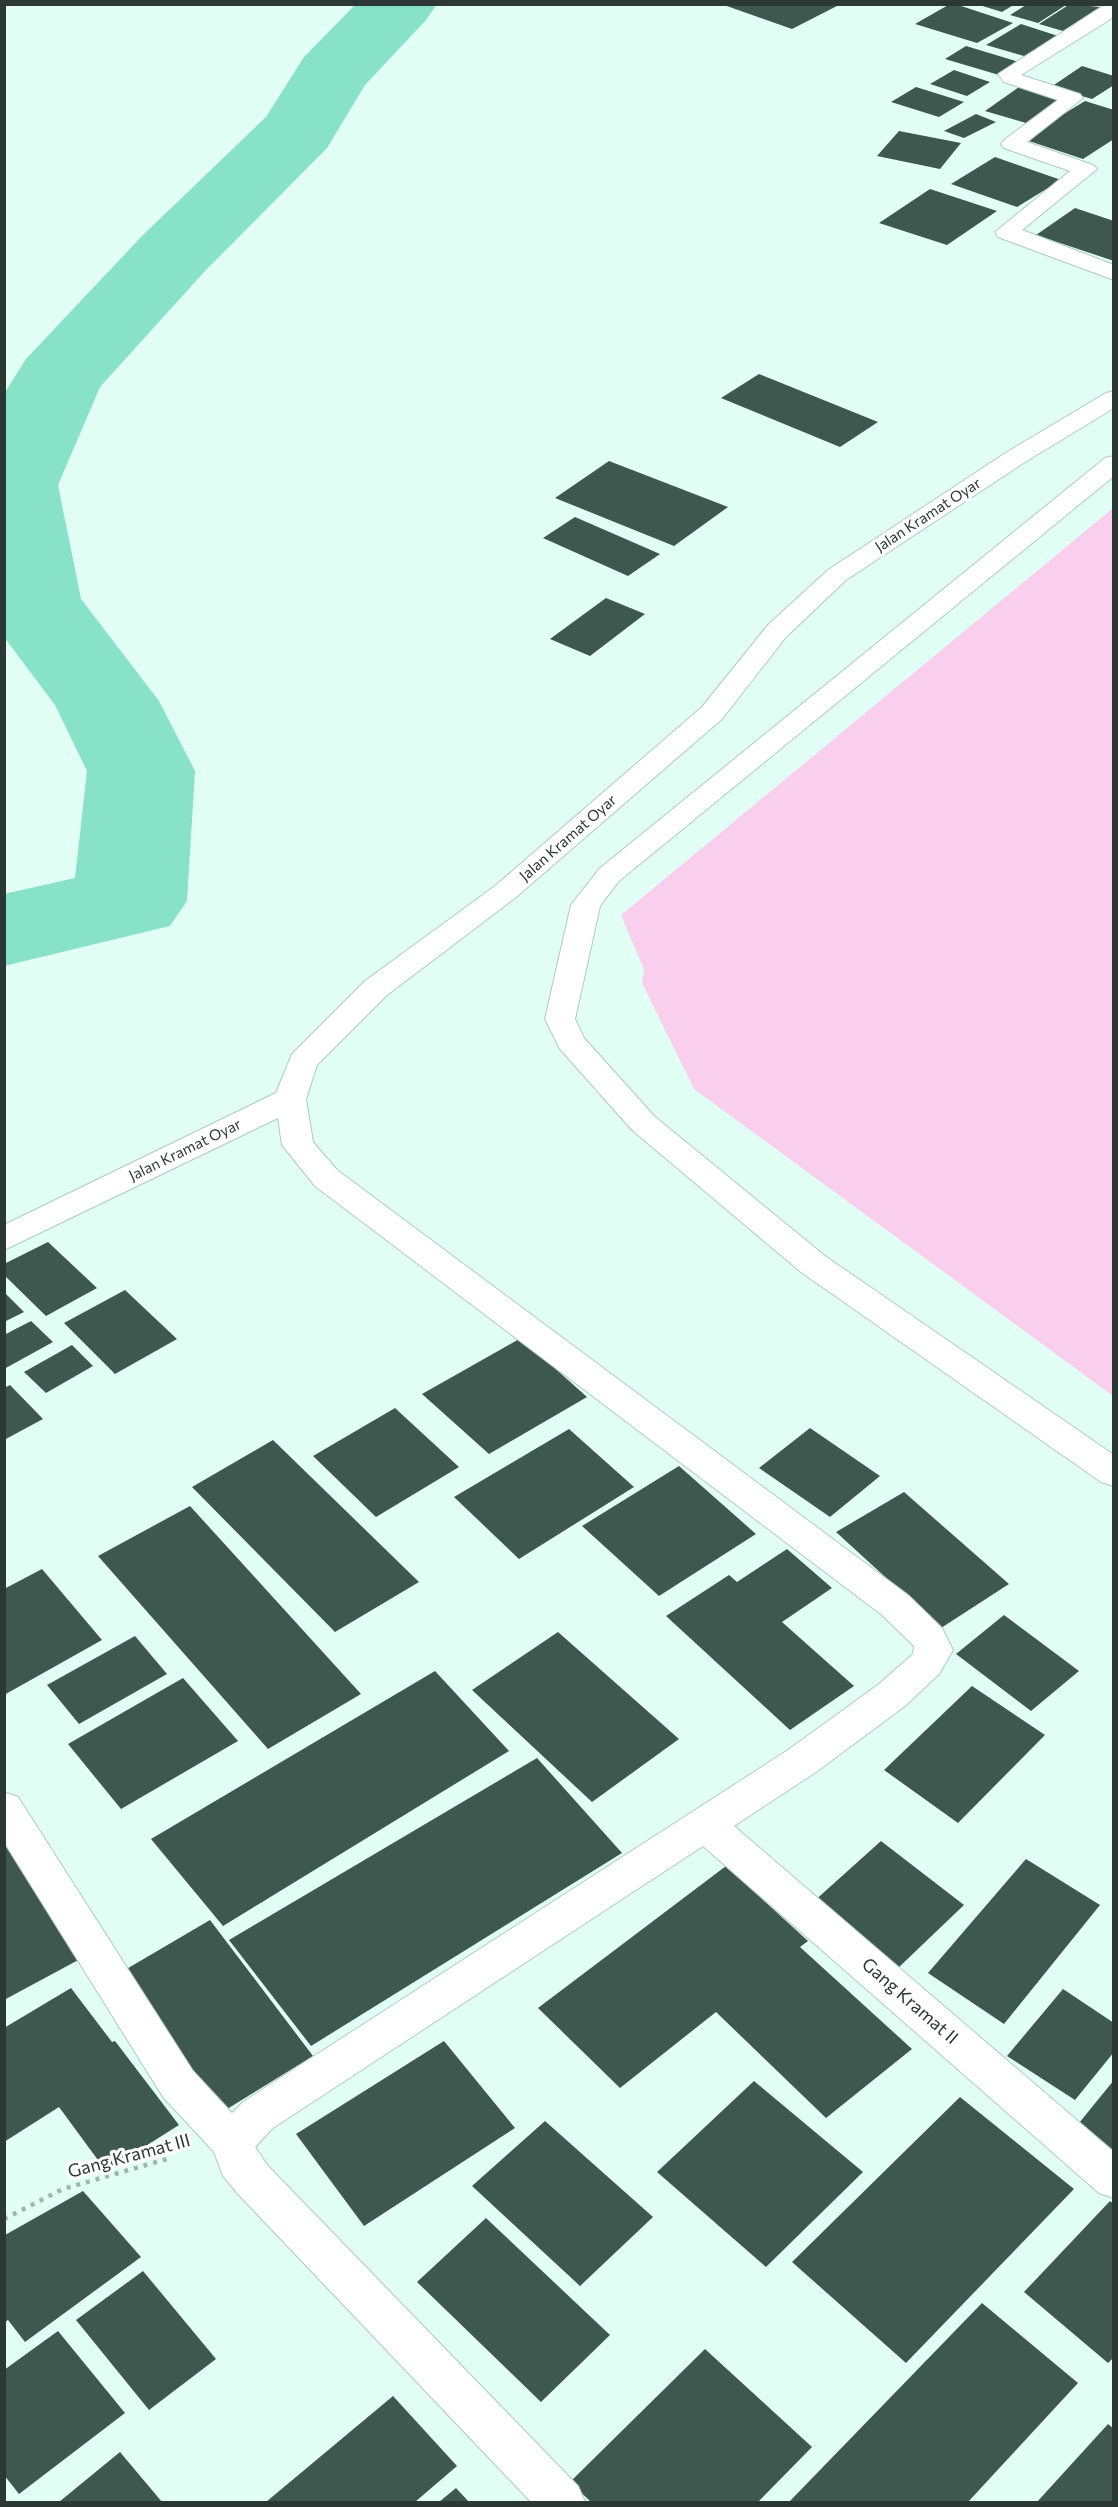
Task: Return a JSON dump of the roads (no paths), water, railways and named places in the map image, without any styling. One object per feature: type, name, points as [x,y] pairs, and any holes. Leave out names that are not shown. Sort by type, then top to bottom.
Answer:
[{"type":"street","points":[[1113,8],[1008,74],[1011,78],[1073,98],[1011,144],[1086,169],[1006,232],[1113,273]]},
{"type":"street","name":"Jalan Kramat Oyar","points":[[4,1239],[290,1099],[303,1061],[376,988],[505,892],[712,713],[777,631],[837,575],[1016,457],[1113,399]]},
{"type":"street","points":[[1113,463],[609,875],[586,905],[560,1019],[571,1042],[643,1123],[813,1264],[1113,1473]]},
{"type":"street","points":[[232,2142],[258,2115],[802,1761],[892,1695],[926,1665],[934,1650],[929,1638],[895,1605],[806,1535],[327,1178],[298,1145],[290,1099]]},
{"type":"street","points":[[4,1808],[178,2084],[232,2142],[238,2162],[562,2502]]},
{"type":"street","name":"Gang Kramat II","points":[[706,1825],[1113,2179]]},
{"type":"waterway","points":[[4,930],[130,901],[141,771],[106,701],[31,603],[10,485],[58,378],[173,254],[298,131],[332,74],[399,4]]}]
